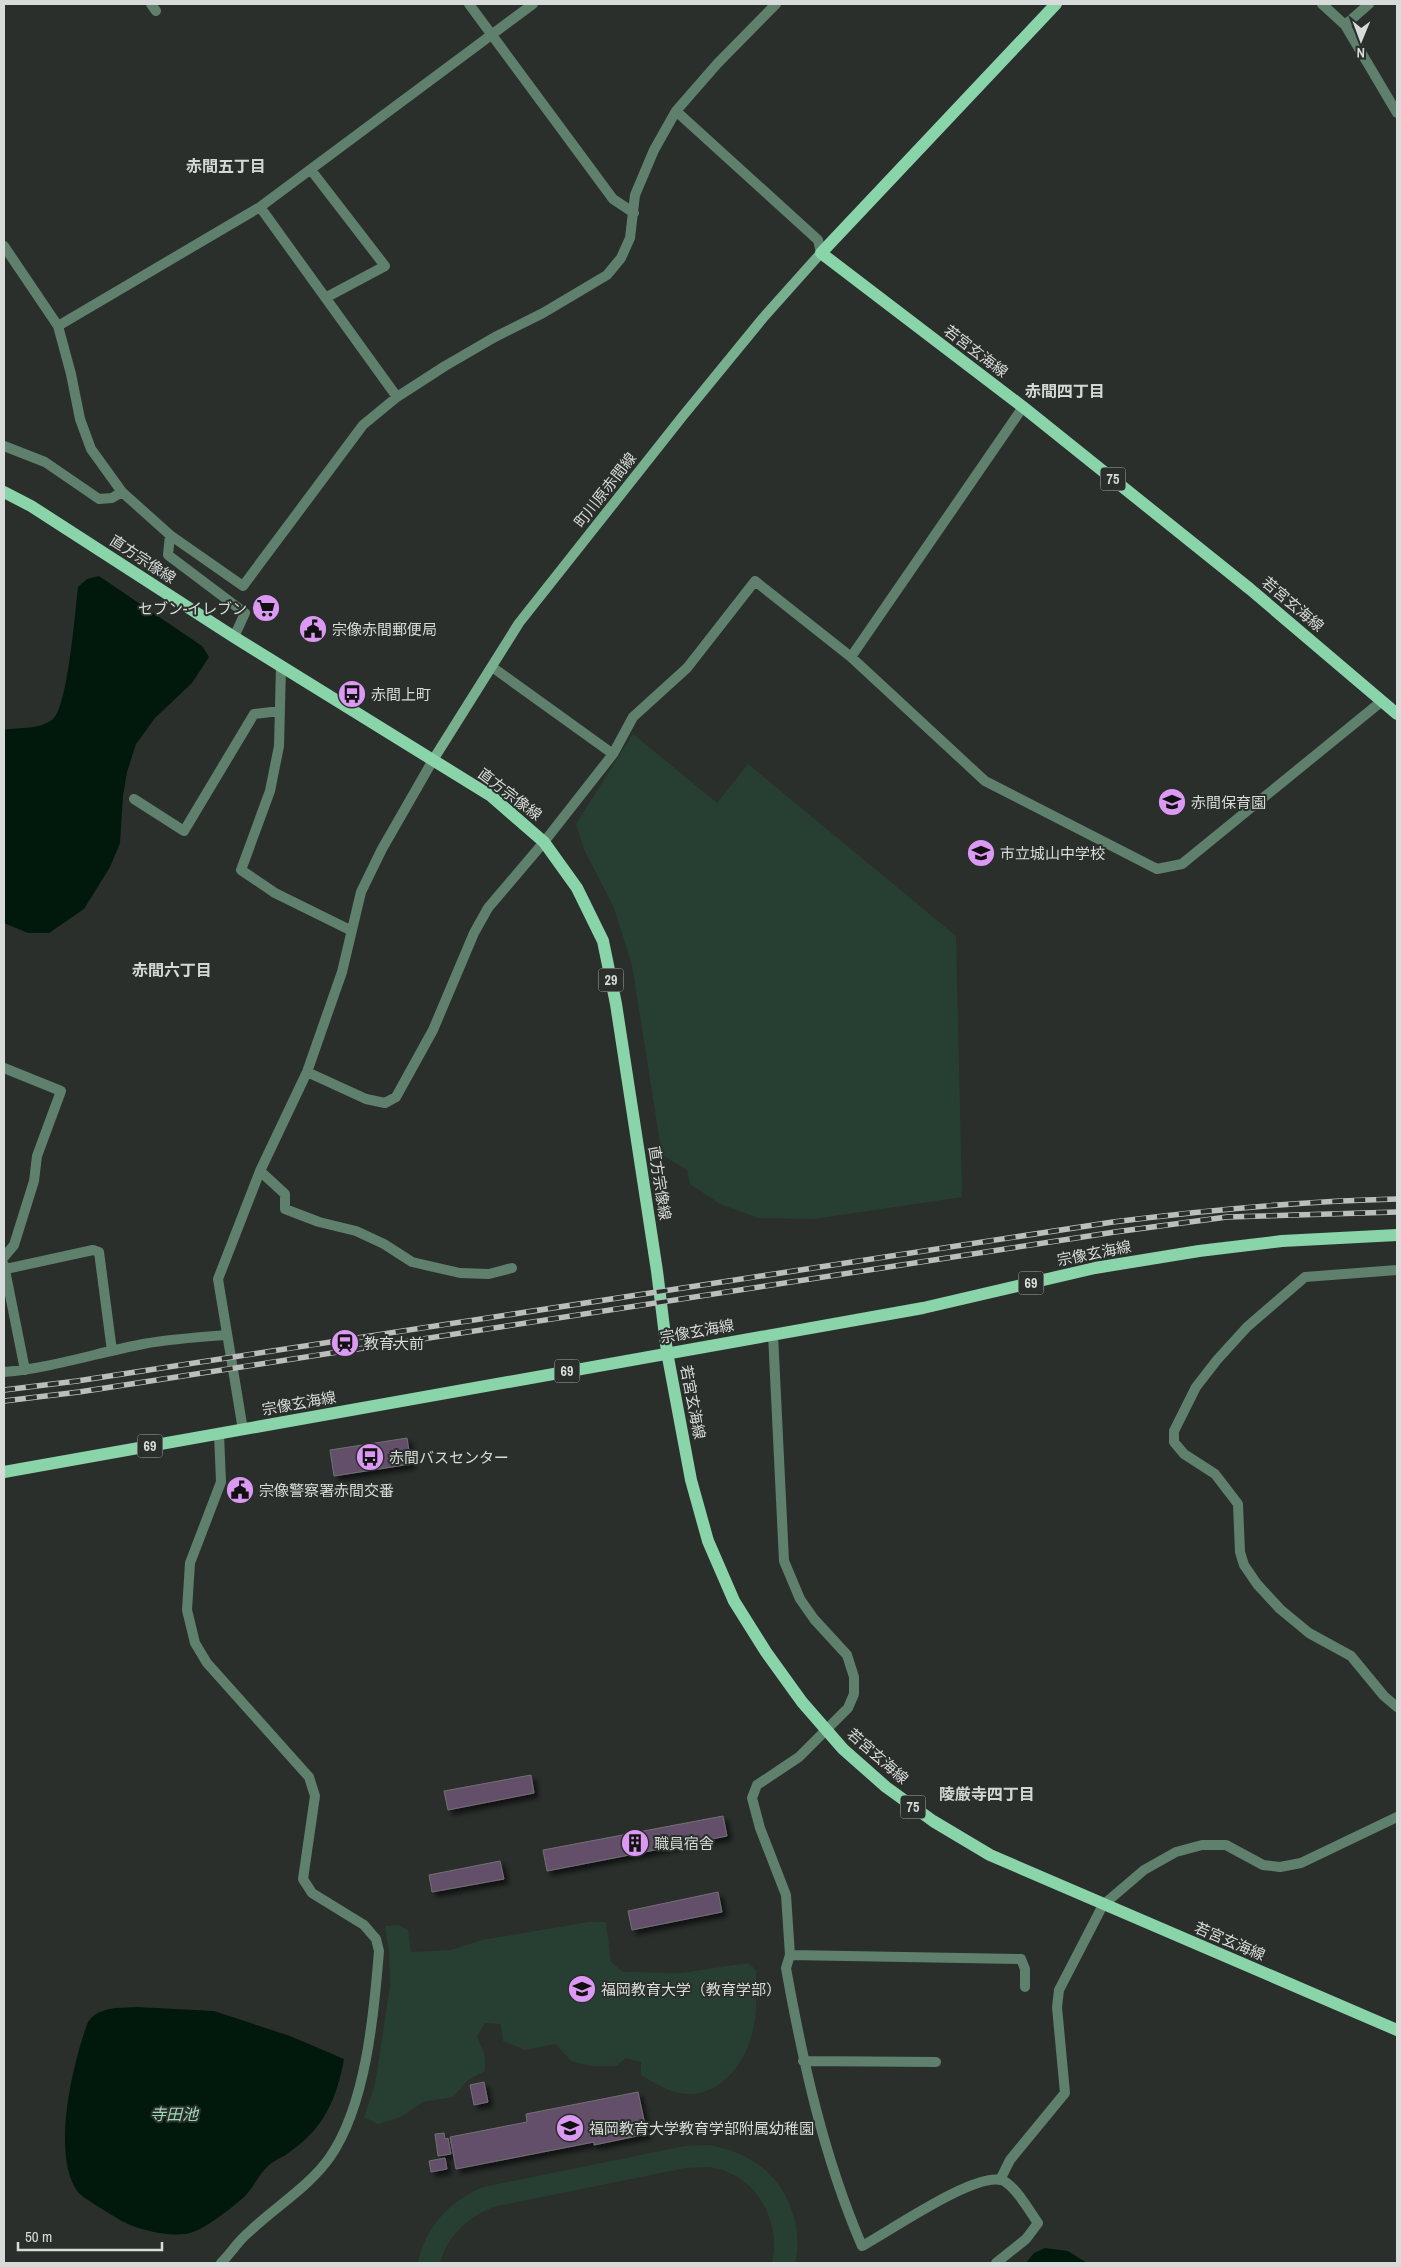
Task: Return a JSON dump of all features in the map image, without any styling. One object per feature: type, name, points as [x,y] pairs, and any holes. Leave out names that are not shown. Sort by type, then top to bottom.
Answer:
[{"type":"main road","points":[[821,253],[1056,4]]},
{"type":"main road","name":"若宮玄海線","points":[[821,253],[1023,407],[1250,589],[1397,714]]},
{"type":"main road","name":"町川原赤間線","points":[[433,760],[519,623],[682,417],[763,318],[821,253]]},
{"type":"main road","name":"直方宗像線","points":[[4,492],[31,506],[234,637],[491,796],[544,842],[577,888],[603,941],[616,1004],[657,1271],[667,1352]]},
{"type":"main road","name":"宗像玄海線","points":[[4,1472],[667,1352],[923,1308],[1095,1268],[1199,1251],[1282,1241],[1397,1235]]},
{"type":"main road","name":"若宮玄海線","points":[[667,1352],[691,1480],[708,1541],[734,1601],[766,1652],[802,1702],[843,1749],[886,1787],[933,1821],[990,1855],[1397,2030]]},
{"type":"street","points":[[469,4],[613,199],[634,213]]},
{"type":"street","points":[[58,326],[260,208],[533,4]]},
{"type":"street","points":[[4,246],[58,326],[72,374],[80,419],[92,449],[122,492],[170,535],[244,586],[363,425],[397,397],[494,337],[543,313],[607,275],[621,258],[630,238],[635,196],[654,150],[676,111],[716,64],[776,4]]},
{"type":"street","points":[[1322,4],[1345,24],[1397,112]]},
{"type":"street","points":[[1345,24],[1369,4]]},
{"type":"street","points":[[676,111],[818,240],[821,253]]},
{"type":"street","points":[[311,170],[385,266],[327,297]]},
{"type":"street","points":[[260,208],[327,297],[397,397]]},
{"type":"street","points":[[852,657],[1023,407]]},
{"type":"street","points":[[4,446],[45,462],[98,499],[112,498],[122,492]]},
{"type":"street","points":[[170,535],[168,555],[245,613],[234,637]]},
{"type":"street","points":[[306,1072],[366,1099],[384,1103],[396,1097],[433,1030],[474,933],[488,908],[544,842],[613,754],[633,718],[687,668],[755,580],[852,657],[984,781],[1157,869],[1182,864],[1382,701]]},
{"type":"street","points":[[281,666],[279,746],[270,791],[241,870],[275,893],[350,930]]},
{"type":"street","points":[[492,667],[613,754]]},
{"type":"street","points":[[134,799],[184,831],[254,714],[280,711]]},
{"type":"street","points":[[243,1430],[218,1279],[260,1171],[306,1072],[342,972],[360,892],[382,849],[433,760]]},
{"type":"street","points":[[4,1068],[61,1091],[37,1156],[34,1180],[14,1245],[4,1257]]},
{"type":"street","points":[[260,1171],[285,1194],[285,1209],[319,1222],[356,1231],[384,1244],[412,1262],[460,1273],[489,1274],[512,1268]]},
{"type":"street","points":[[25,1370],[5,1267],[93,1250],[99,1252],[112,1350]]},
{"type":"street","points":[[1397,1270],[1305,1277],[1247,1327],[1217,1360],[1196,1387],[1174,1431],[1174,1442],[1184,1454],[1215,1474],[1238,1504],[1240,1552],[1244,1566],[1257,1584],[1280,1610],[1309,1633],[1351,1656],[1384,1696],[1397,1708]]},
{"type":"street","points":[[773,1334],[784,1561],[800,1600],[814,1619],[847,1655],[854,1677],[854,1694],[848,1708],[799,1757],[757,1785],[752,1798],[760,1828],[786,1895],[790,1956],[786,1968],[803,2061],[843,2202],[862,2246],[968,2185],[1000,2180],[1010,2185],[1038,2223],[1026,2239],[996,2263]]},
{"type":"street","points":[[4,1372],[77,1360],[112,1350],[144,1344],[228,1339]]},
{"type":"street","points":[[219,1434],[221,1482],[190,1563],[187,1610],[195,1643],[207,1663],[309,1778],[315,1796],[303,1879],[312,1893],[364,1925],[376,1939],[379,1952],[360,2090],[344,2130],[330,2157],[309,2180],[247,2233],[221,2263]]},
{"type":"street","points":[[1000,2180],[1010,2160],[1066,2093],[1057,2007],[1059,1990],[1103,1905],[1144,1870],[1176,1852],[1202,1845],[1226,1845],[1263,1865],[1280,1867],[1301,1863],[1397,1817]]},
{"type":"street","points":[[790,1956],[1021,1958],[1025,1970],[1025,1987]]},
{"type":"street","points":[[803,2061],[936,2062]]},
{"type":"shaded area","points":[[633,734],[717,803],[748,764],[956,936],[962,1197],[814,1219],[758,1218],[720,1204],[690,1184],[687,1170],[662,1155],[632,965],[614,908],[584,849],[576,824]]},
{"type":"shaded area","points":[[589,1922],[606,1922],[611,1962],[623,1972],[682,1973],[748,1963],[756,1970],[754,2026],[749,2045],[730,2075],[713,2088],[702,2092],[691,2094],[678,2093],[641,2075],[641,2062],[626,2058],[616,2066],[591,2066],[571,2061],[556,2044],[525,2050],[503,2041],[501,2024],[485,2023],[477,2036],[485,2056],[485,2071],[468,2080],[453,2097],[423,2102],[401,2117],[378,2124],[364,2117],[375,2085],[390,1986],[389,1952],[385,1926],[398,1925],[408,1930],[411,1952],[451,1950],[482,1940]]},
{"type":"shaded area","points":[[710,2145],[731,2151],[751,2160],[763,2168],[780,2187],[787,2199],[796,2224],[797,2251],[795,2263],[772,2263],[773,2231],[769,2215],[752,2188],[739,2178],[725,2171],[708,2167],[685,2168],[493,2207],[475,2216],[453,2236],[440,2263],[418,2263],[426,2238],[441,2217],[460,2200],[483,2187],[685,2146]]},
{"type":"water","points":[[99,576],[202,646],[209,657],[192,683],[155,718],[136,744],[127,772],[123,796],[120,843],[110,867],[84,909],[49,933],[28,933],[4,923],[4,730],[29,728],[48,723],[58,711],[67,678],[78,587],[87,579]]},
{"type":"water","name":"寺田池","points":[[137,2007],[214,2011],[290,2036],[344,2059],[333,2099],[312,2132],[288,2153],[269,2165],[246,2195],[221,2216],[199,2230],[185,2234],[166,2234],[127,2224],[80,2194],[69,2174],[65,2131],[67,2107],[76,2060],[88,2022],[104,2010]]},
{"type":"water","points":[[1045,2248],[1068,2251],[1087,2263],[1026,2263],[1034,2253]]},
{"type":"building","name":"赤間バスセンター","points":[[407,1438],[411,1464],[334,1476],[330,1450]]},
{"type":"building","points":[[531,1775],[534,1793],[448,1810],[444,1791]]},
{"type":"building","name":"職員宿舎","points":[[723,1816],[727,1836],[547,1871],[543,1850]]},
{"type":"building","points":[[500,1861],[504,1879],[432,1892],[429,1875]]},
{"type":"building","name":"職員宿舎","points":[[718,1892],[722,1912],[632,1930],[628,1911]]},
{"type":"building","points":[[484,2082],[488,2102],[474,2105],[470,2085]]},
{"type":"building","name":"福岡教育大学教育学部附属幼稚園","points":[[638,2092],[647,2134],[594,2145],[594,2142],[456,2169],[450,2137],[527,2122],[526,2114]]},
{"type":"building","points":[[444,2133],[445,2139],[448,2138],[451,2154],[438,2156],[435,2134]]},
{"type":"building","points":[[445,2158],[447,2169],[431,2172],[429,2161]]},
{"type":"railway","points":[[4,1390],[77,1381],[1113,1222],[1255,1207],[1397,1199]]},
{"type":"railway","points":[[4,1401],[79,1392],[1115,1232],[1227,1217],[1397,1212]]},
{"type":"place","name":"セブン-イレブン","points":[[266,608]]},
{"type":"place","name":"宗像赤間郵便局","points":[[313,629]]},
{"type":"place","name":"赤間上町","points":[[352,694]]},
{"type":"place","name":"赤間保育園","points":[[1172,802]]},
{"type":"place","name":"市立城山中学校","points":[[981,853]]},
{"type":"place","name":"教育大前","points":[[345,1343]]},
{"type":"place","name":"赤間バスセンター","points":[[370,1457]]},
{"type":"place","name":"宗像警察署赤間交番","points":[[240,1490]]},
{"type":"place","name":"職員宿舎","points":[[635,1843]]},
{"type":"place","name":"福岡教育大学（教育学部）","points":[[582,1989]]},
{"type":"place","name":"福岡教育大学教育学部附属幼稚園","points":[[570,2128]]},
{"type":"district","name":"赤間五丁目","points":[[226,166]]},
{"type":"district","name":"赤間四丁目","points":[[1065,391]]},
{"type":"district","name":"赤間六丁目","points":[[172,970]]},
{"type":"district","name":"陵厳寺四丁目","points":[[987,1794]]}]
